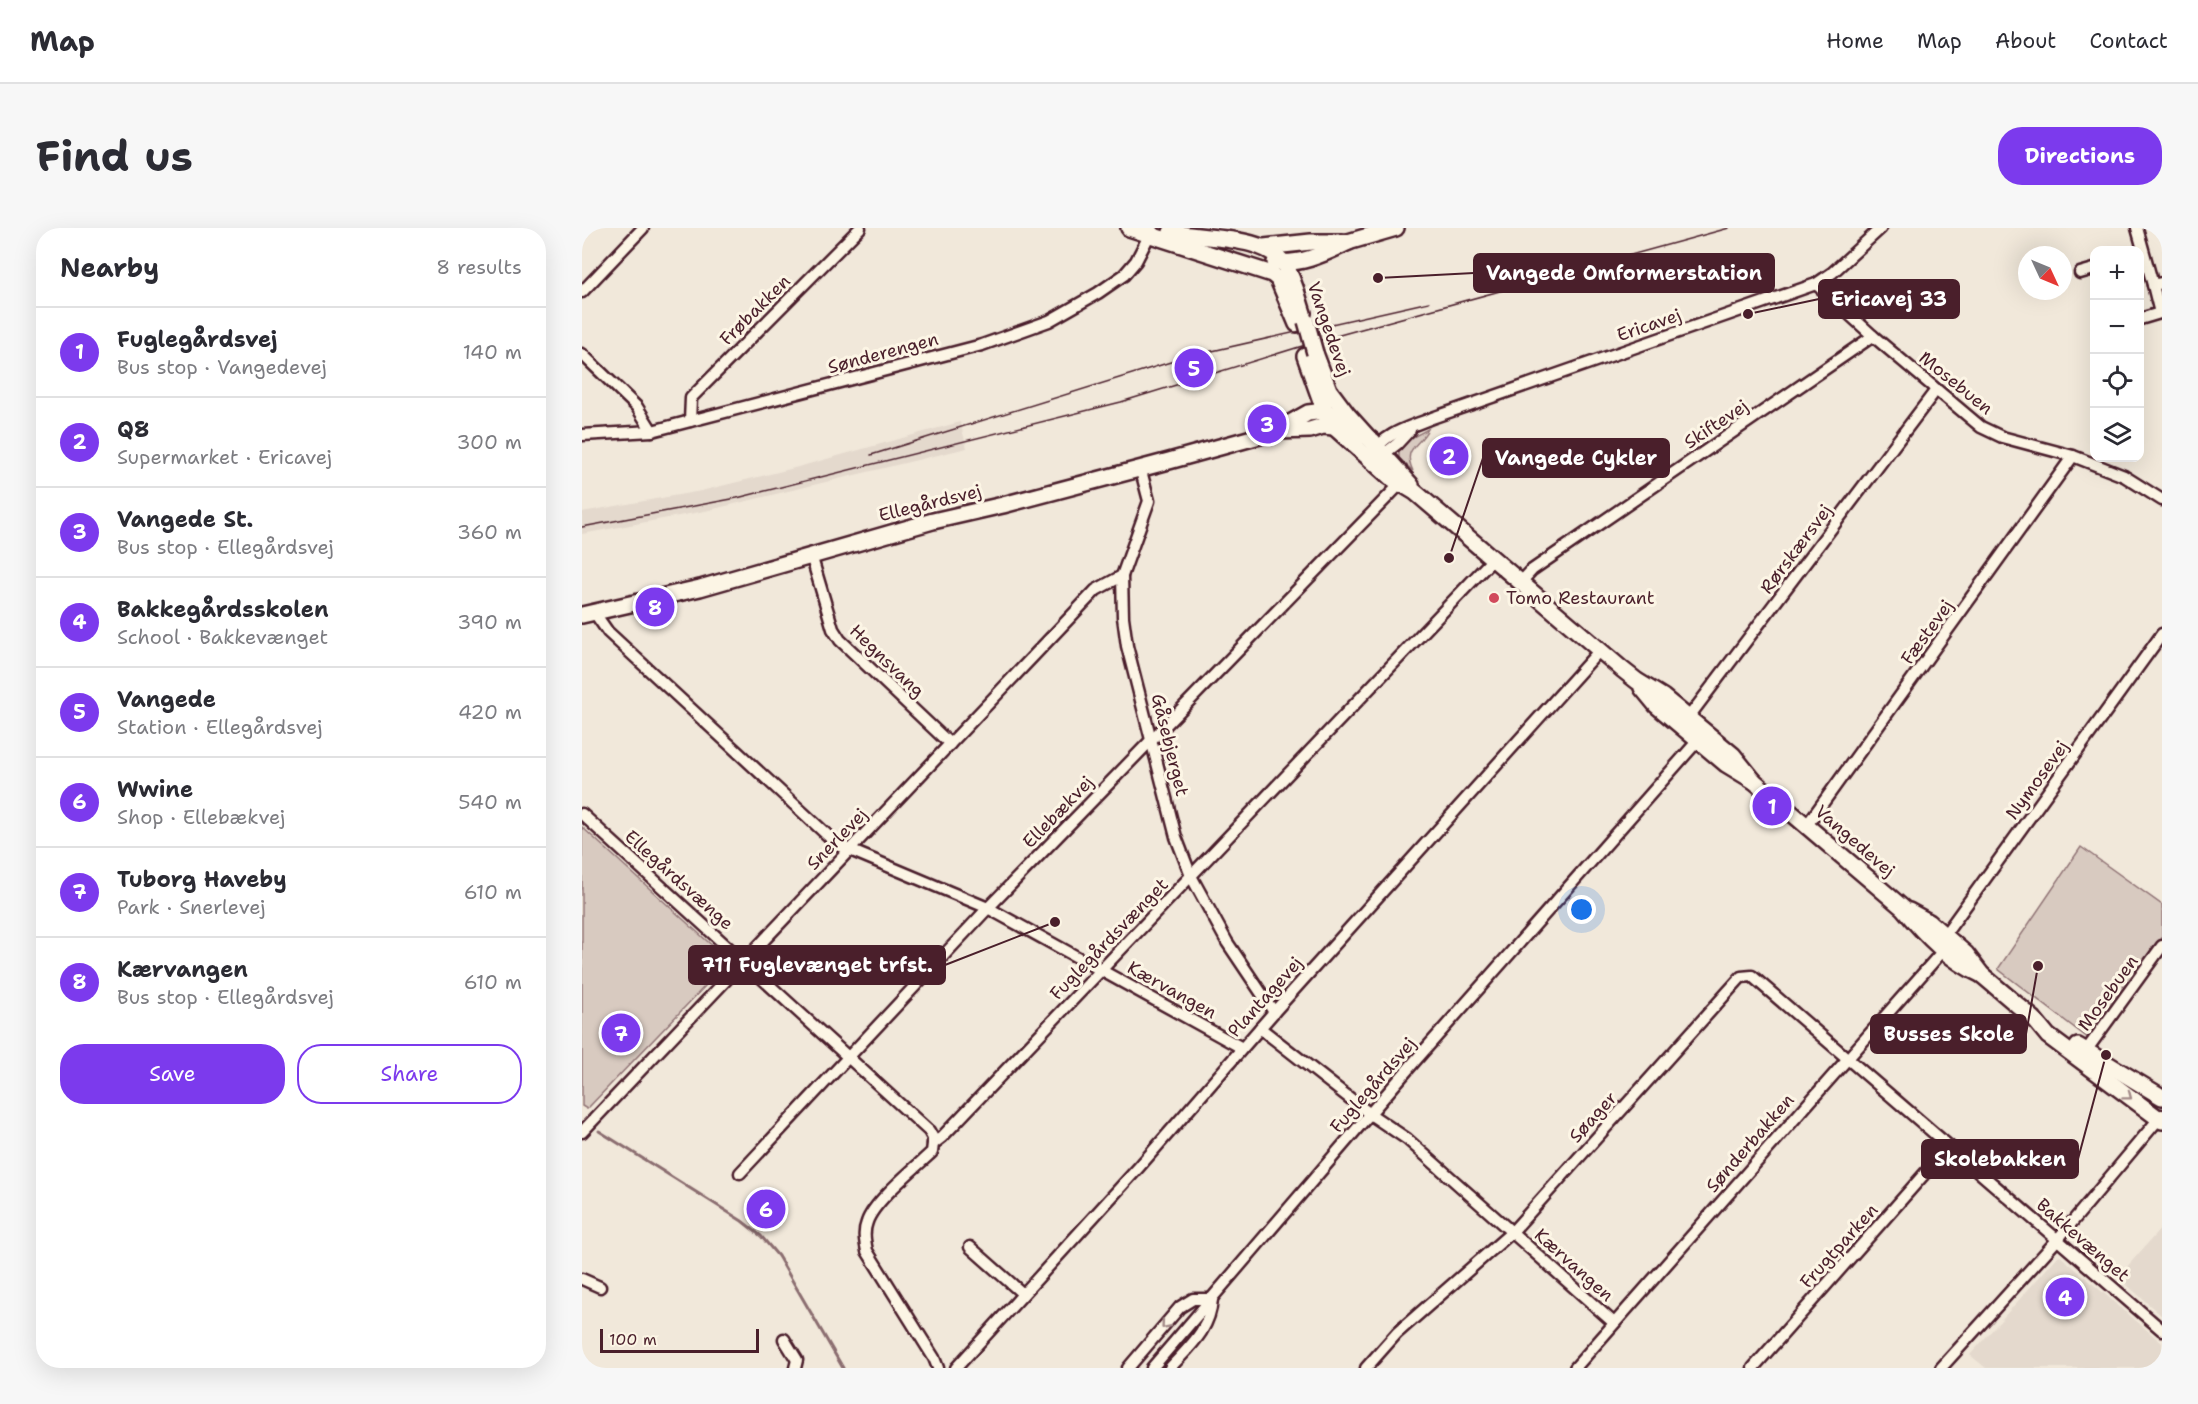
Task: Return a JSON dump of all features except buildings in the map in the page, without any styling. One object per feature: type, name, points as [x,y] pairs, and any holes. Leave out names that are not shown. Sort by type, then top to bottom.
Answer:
[{"type":"street","points":[[582,292],[643,228]]},
{"type":"street","name":"Frøbakken","points":[[690,421],[691,398],[860,228]]},
{"type":"street","name":"Vangedevej","points":[[1129,228],[1224,239],[1285,256],[1325,411],[1334,427],[1377,451]]},
{"type":"street","points":[[1192,248],[1285,256],[1349,242],[1396,228]]},
{"type":"street","name":"Ericavej","points":[[1377,451],[1390,436],[1448,412],[1816,285],[1833,273],[1881,228]]},
{"type":"street","points":[[2137,228],[2140,246]]},
{"type":"street","name":"Sønderengen","points":[[582,435],[652,431],[982,345],[1049,321],[1124,275],[1136,261],[1153,230]]},
{"type":"street","name":"Vangedevej","points":[[1153,230],[1192,248],[1265,272],[1278,279],[1302,321]]},
{"type":"street","points":[[1278,279],[1285,256]]},
{"type":"street","points":[[2144,260],[2158,284],[2160,313],[2144,318]]},
{"type":"street","points":[[2080,273],[2090,270]]},
{"type":"street","name":"Mosebuen","points":[[1816,285],[1981,427],[2002,437],[2073,456],[2124,476],[2162,500]]},
{"type":"street","name":"Skiftevej","points":[[1521,582],[1532,570],[1873,336]]},
{"type":"street","points":[[582,354],[637,407],[652,431]]},
{"type":"street","points":[[1308,413],[1312,404],[1309,356]]},
{"type":"street","name":"Vangedevej","points":[[1309,356],[1329,390],[1347,414],[1403,481],[1415,492],[1637,681],[1664,696],[1685,722],[1702,737],[1733,755],[1754,781],[1903,908],[1922,931],[1944,942],[1959,963],[1982,975],[2034,1019],[2054,1029],[2161,1119]]},
{"type":"street","points":[[1274,432],[1319,418],[1325,411],[1329,390]]},
{"type":"street","name":"Rørskærsvej","points":[[1685,722],[1936,390]]},
{"type":"street","points":[[1308,413],[1325,411],[1377,451]]},
{"type":"street","name":"Ellegårdsvej","points":[[1274,432],[1308,413]]},
{"type":"street","name":"Ellegårdsvej","points":[[586,615],[700,588],[933,520],[1003,505],[1274,432],[1323,426],[1334,427]]},
{"type":"street","name":"Fæstevej","points":[[1807,825],[2073,456]]},
{"type":"street","name":"Gåsebjerget","points":[[1140,467],[1149,501],[1122,576],[1123,617],[1127,646],[1176,837],[1191,876],[1227,942],[1274,1012]]},
{"type":"street","name":"Ellebækvej","points":[[740,1173],[846,1057],[988,908],[1403,481]]},
{"type":"street","name":"Hegnsvang","points":[[811,555],[833,629],[840,640],[950,744]]},
{"type":"street","name":"Fuglegårdsvænget","points":[[938,1368],[867,1251],[864,1236],[872,1210],[932,1152],[933,1144],[1493,559]]},
{"type":"street","name":"Snerlevej","points":[[582,1132],[1096,590],[1122,576]]},
{"type":"street","name":"Kærvangen","points":[[586,615],[609,633],[838,845],[988,908],[1242,1048]]},
{"type":"street","name":"Nymosevej","points":[[1944,942],[2162,634]]},
{"type":"street","name":"Plantagevej","points":[[956,1368],[1139,1167],[1274,1012],[1600,650]]},
{"type":"street","name":"Fuglegårdsvej","points":[[1152,1368],[1370,1114],[1702,737]]},
{"type":"street","name":"Ellegårdsvænge","points":[[582,814],[929,1131],[933,1144]]},
{"type":"street","name":"Sønderbakken","points":[[1575,1368],[1847,1057],[1944,942]]},
{"type":"street","name":"Mosebuen","points":[[2083,1055],[2162,946]]},
{"type":"street","name":"Søager","points":[[1366,1368],[1404,1327],[1512,1232],[1741,977],[1752,976],[1847,1057]]},
{"type":"street","name":"Kærvangen","points":[[1260,1028],[1370,1114],[1407,1139],[1614,1323]]},
{"type":"street","name":"Vangedevej","points":[[2083,1055],[2162,1097]]},
{"type":"street","name":"Bakkevænget","points":[[1847,1057],[2162,1330]]},
{"type":"street","points":[[1941,1368],[2057,1240],[2161,1119]]},
{"type":"street","name":"Frugtparken","points":[[1753,1368],[1949,1146]]},
{"type":"street","points":[[970,1247],[1023,1294]]},
{"type":"street","points":[[582,1279],[600,1287]]},
{"type":"street","points":[[1128,1368],[1180,1307],[1193,1299],[1212,1299]]},
{"type":"street","name":"Fuglegårdsvej","points":[[1170,1368],[1204,1329],[1210,1315],[1212,1299]]},
{"type":"street","points":[[784,1339],[797,1360],[795,1368]]},
{"type":"shaded area","points":[[960,422],[967,448],[705,511],[582,534],[582,512],[701,491]]},
{"type":"shaded area","points":[[1428,429],[1410,453],[1413,471],[1399,458],[1399,448],[1409,439]]},
{"type":"shaded area","points":[[582,827],[729,961],[587,1109],[582,1106]]},
{"type":"shaded area","points":[[2081,847],[2162,905],[2162,939],[2089,1039],[1998,969]]},
{"type":"shaded area","points":[[2162,1227],[2162,1316],[2118,1277]]},
{"type":"shaded area","points":[[2059,1255],[2162,1343],[2162,1368],[1986,1368],[1970,1355]]},
{"type":"waterway","points":[[599,1131],[742,1221],[761,1236],[778,1256],[843,1368]]},
{"type":"tram line","points":[[582,527],[737,498],[1121,402],[1325,339],[1729,228]]},
{"type":"tram line","points":[[871,455],[1190,356],[1429,302]]},
{"type":"place","name":"Vangede Omformerstation","points":[[1378,278]]},
{"type":"place","name":"Ericavej 33","points":[[1748,314]]},
{"type":"place","name":"Vangede","points":[[1194,368]]},
{"type":"place","name":"Vangede St.","points":[[1267,424]]},
{"type":"place","name":"Q8","points":[[1449,456]]},
{"type":"place","name":"Vangede Cykler","points":[[1449,558]]},
{"type":"place","name":"Tomo Restaurant","points":[[1494,598]]},
{"type":"place","name":"Kærvangen","points":[[655,607]]},
{"type":"place","name":"Fuglegårdsvej","points":[[1772,806]]},
{"type":"place","name":"711 Fuglevænget trfst.","points":[[1055,922]]},
{"type":"place","name":"Busses Skole","points":[[2038,966]]},
{"type":"place","name":"Tuborg Haveby","points":[[621,1033]]},
{"type":"place","name":"Skolebakken","points":[[2106,1055]]},
{"type":"place","name":"Wwine","points":[[766,1209]]},
{"type":"place","name":"Bakkegårdsskolen","points":[[2065,1297]]}]
